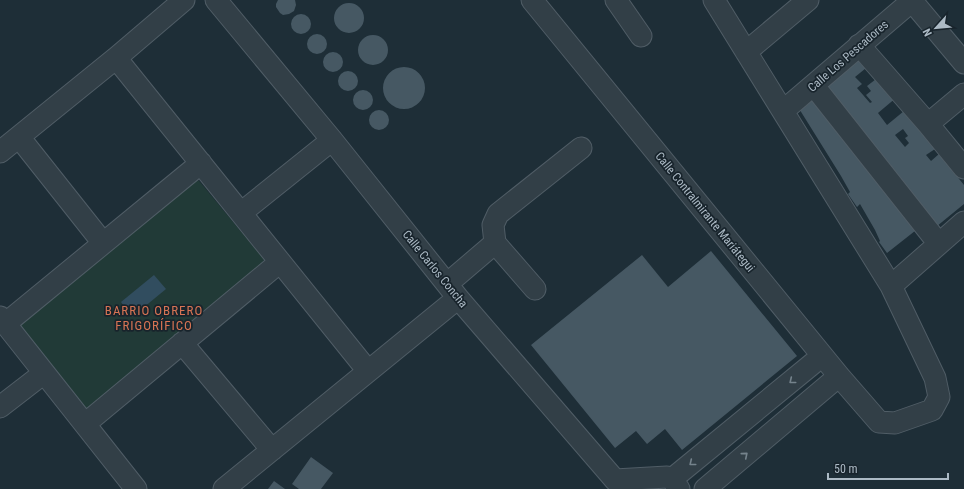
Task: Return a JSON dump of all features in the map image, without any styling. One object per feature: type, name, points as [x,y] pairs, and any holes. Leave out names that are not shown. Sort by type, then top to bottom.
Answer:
[{"type":"street","points":[[0,152],[116,58],[184,0]]},
{"type":"street","name":"Calle Carlos Concha","points":[[216,0],[332,140],[452,291],[615,480],[667,477],[675,484]]},
{"type":"street","name":"Calle Contralmirante Mariátegui","points":[[532,0],[839,376],[879,422],[895,423],[932,410],[939,397],[935,378],[891,286]]},
{"type":"street","points":[[616,0],[640,36]]},
{"type":"street","points":[[714,0],[891,286],[964,222]]},
{"type":"street","points":[[746,52],[808,0]]},
{"type":"street","points":[[913,0],[964,63]]},
{"type":"street","name":"Calle Los Pescadores","points":[[783,111],[913,0]]},
{"type":"street","points":[[859,45],[964,168]]},
{"type":"street","points":[[116,58],[368,371]]},
{"type":"street","points":[[814,86],[939,244]]},
{"type":"street","points":[[928,124],[964,94]]},
{"type":"street","points":[[19,137],[103,243]]},
{"type":"street","points":[[241,213],[332,140]]},
{"type":"street","points":[[535,289],[495,243],[493,225],[498,214],[582,148]]},
{"type":"street","points":[[136,489],[3,321],[103,243],[200,163]]},
{"type":"street","points":[[224,489],[368,371],[452,291],[495,243]]},
{"type":"street","points":[[85,424],[280,262]]},
{"type":"street","points":[[182,343],[272,450]]},
{"type":"street","points":[[675,484],[822,356]]},
{"type":"street","points":[[0,408],[44,372]]},
{"type":"street","points":[[705,489],[839,376]]},
{"type":"green space","points":[[193,179],[199,181],[264,259],[263,263],[86,410],[16,325]]},
{"type":"water","points":[[154,275],[166,289],[132,317],[121,302]]},
{"type":"building","points":[[278,0],[295,0],[296,5],[294,11],[283,15],[280,13],[276,7]]},
{"type":"building","points":[[349,3],[360,7],[364,18],[360,29],[349,33],[338,29],[334,18],[338,7]]},
{"type":"building","points":[[301,14],[308,17],[311,24],[308,31],[301,34],[294,31],[291,24],[294,17]]},
{"type":"building","points":[[317,34],[324,37],[327,44],[324,51],[317,54],[310,51],[307,44],[310,37]]},
{"type":"building","points":[[373,35],[384,39],[388,50],[384,61],[373,65],[362,61],[358,50],[362,39]]},
{"type":"building","points":[[333,52],[340,55],[343,62],[340,69],[333,72],[326,69],[323,62],[326,55]]},
{"type":"building","points":[[861,52],[871,64],[855,77],[862,84],[857,88],[870,103],[872,102],[866,95],[871,91],[867,86],[880,76],[897,97],[878,113],[887,125],[904,111],[935,149],[926,155],[931,161],[939,154],[964,185],[964,204],[931,231],[816,89]],"holes":[[[903,129],[908,136],[905,138],[909,143],[905,147],[895,135]]]},
{"type":"building","points":[[400,67],[408,67],[419,73],[425,84],[425,92],[419,103],[408,109],[400,109],[389,103],[383,92],[383,84],[389,73]]},
{"type":"building","points":[[348,71],[355,74],[358,81],[355,88],[348,91],[341,88],[338,81],[341,74]]},
{"type":"building","points":[[363,90],[370,93],[373,100],[370,107],[363,110],[356,107],[353,100],[356,93]]},
{"type":"building","points":[[814,94],[920,227],[887,253],[879,242],[880,241],[875,230],[860,204],[857,207],[848,194],[850,192],[841,176],[798,107]]},
{"type":"building","points":[[379,110],[386,113],[389,120],[386,127],[379,130],[372,127],[369,120],[372,113]]},
{"type":"building","points":[[711,251],[797,356],[682,450],[665,429],[647,444],[636,431],[615,448],[531,345],[642,255],[668,287]]},
{"type":"building","points":[[311,457],[333,473],[321,489],[299,489],[292,484]]},
{"type":"building","points":[[274,481],[285,489],[268,489]]},
{"type":"district","name":"BARRIO OBRERO FRIGORÍFICO","points":[[154,318]]}]
